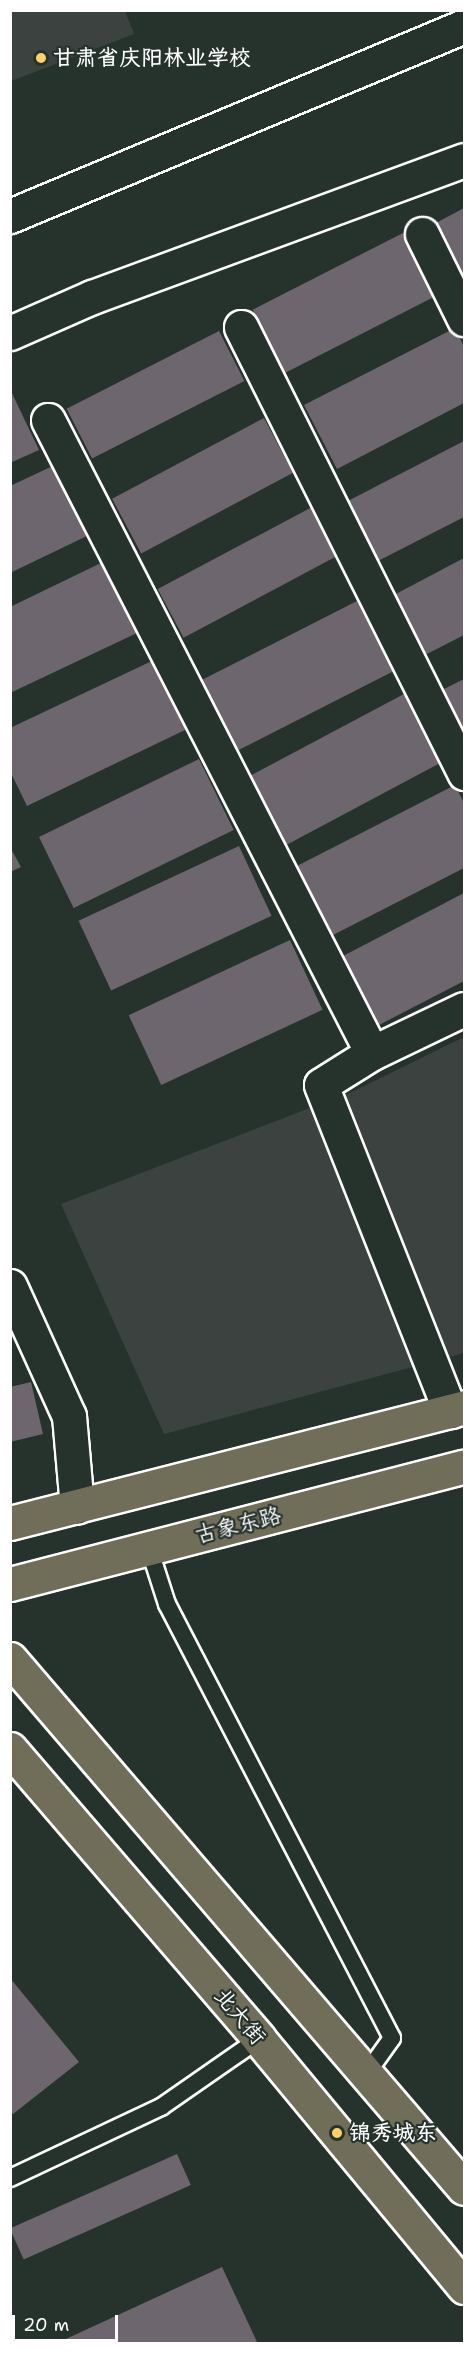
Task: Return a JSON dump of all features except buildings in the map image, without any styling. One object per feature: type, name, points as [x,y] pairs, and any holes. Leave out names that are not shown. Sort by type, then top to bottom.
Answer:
[{"type":"main road","points":[[10,1523],[457,1409]]},
{"type":"main road","name":"古象东路","points":[[10,1584],[465,1467]]},
{"type":"main road","points":[[10,1659],[465,2188]]},
{"type":"main road","name":"北大街","points":[[10,1749],[259,2038],[465,2287]]},
{"type":"street","points":[[10,216],[465,26]]},
{"type":"street","points":[[10,333],[92,297],[465,160]]},
{"type":"street","points":[[422,234],[465,319]]},
{"type":"street","points":[[241,327],[465,773]]},
{"type":"street","points":[[48,420],[372,1053]]},
{"type":"street","points":[[457,1409],[321,1084],[372,1053],[465,1008]]},
{"type":"street","points":[[10,1286],[69,1416],[77,1506]]},
{"type":"lane","points":[[149,1548],[167,1604],[392,2038],[367,2073]]},
{"type":"lane","points":[[10,2178],[161,2107],[259,2038]]},
{"type":"shaded area","name":"甘肃省庆阳林业学校","points":[[11,10],[125,11],[134,34],[11,81]]},
{"type":"shaded area","points":[[464,1037],[464,1353],[164,1434],[61,1204],[354,1091]]},
{"type":"place","name":"甘肃省庆阳林业学校","points":[[41,58]]},
{"type":"place","name":"锦秀城东","points":[[337,2133]]}]
